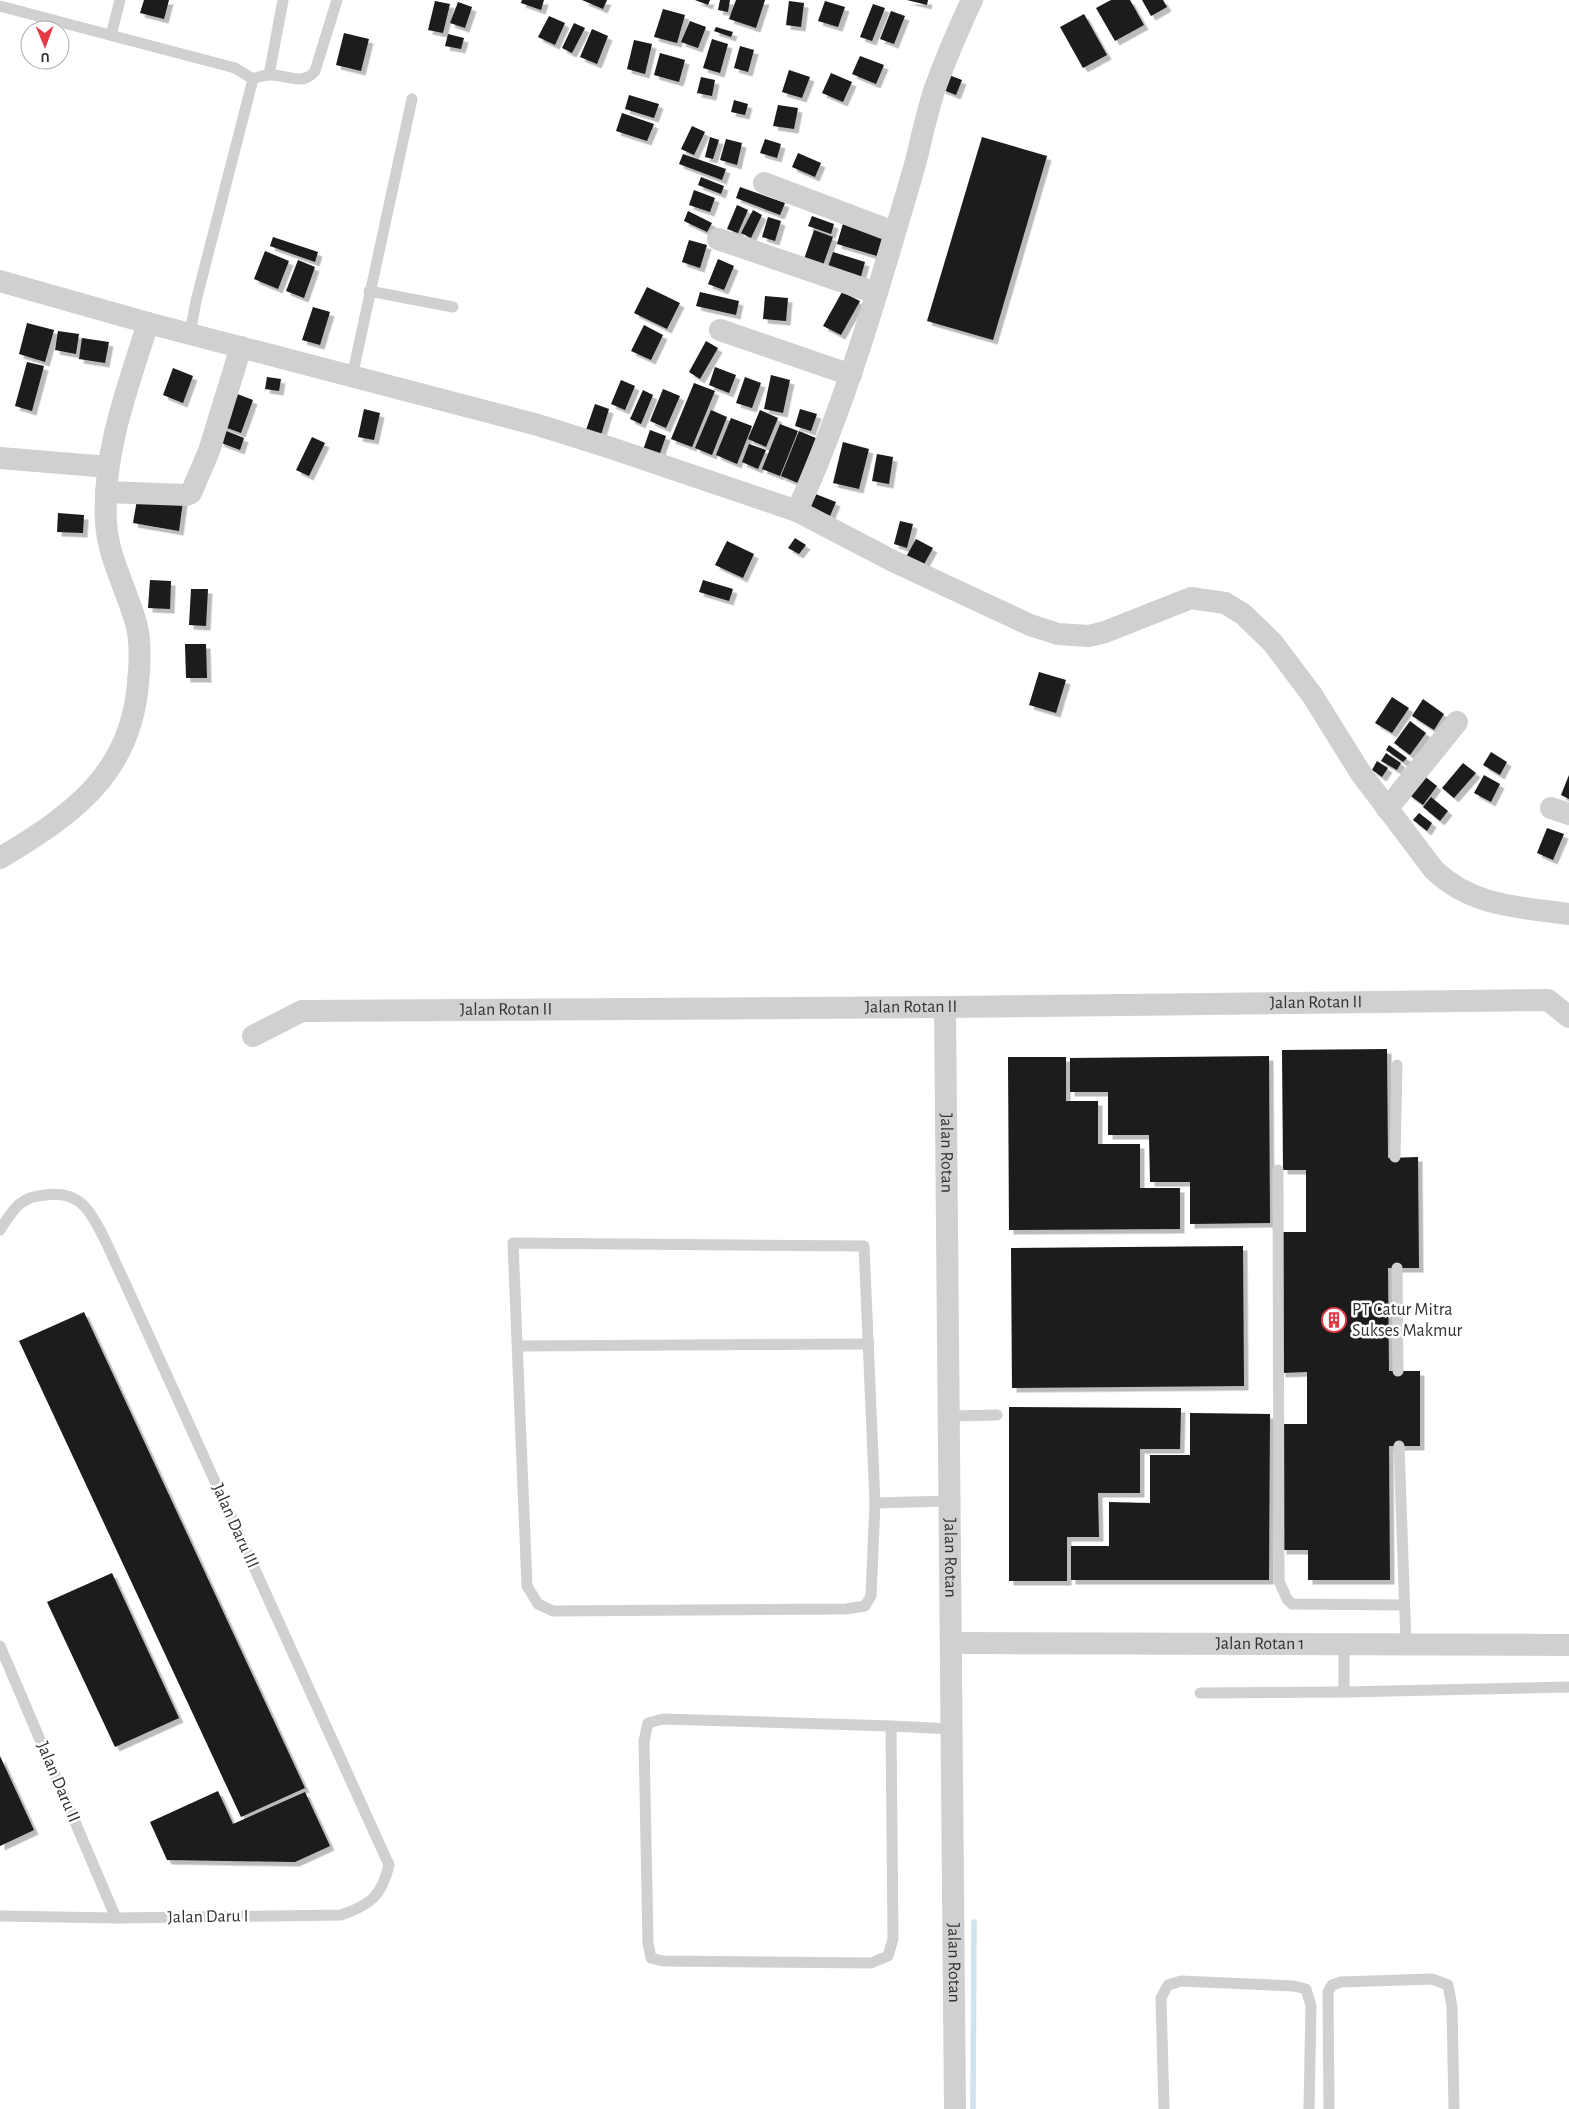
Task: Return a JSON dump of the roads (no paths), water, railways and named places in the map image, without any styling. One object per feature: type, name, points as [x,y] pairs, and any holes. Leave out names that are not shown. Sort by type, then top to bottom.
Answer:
[{"type":"street","points":[[797,511],[824,452],[851,375],[914,168],[934,92],[956,34],[972,0]]},
{"type":"street","points":[[764,183],[894,232]]},
{"type":"street","points":[[718,239],[876,294]]},
{"type":"street","points":[[0,281],[148,323],[538,425],[797,511],[893,561],[1030,625],[1058,634],[1074,636],[1097,634],[1192,598],[1225,603],[1243,614],[1272,642],[1312,695],[1360,772],[1434,870],[1446,882],[1465,894],[1490,902],[1569,914]]},
{"type":"street","points":[[0,858],[63,818],[91,793],[111,770],[124,744],[135,713],[141,657],[137,627],[107,538],[106,492],[108,467],[125,390],[148,323]]},
{"type":"street","points":[[720,330],[851,375]]},
{"type":"street","points":[[106,492],[186,495],[191,493],[209,451],[241,347]]},
{"type":"street","points":[[0,458],[108,467]]},
{"type":"street","points":[[1387,809],[1457,722]]},
{"type":"street","name":"Jalan Rotan II","points":[[253,1036],[302,1011],[945,1007],[1548,1000],[1569,1017]]},
{"type":"street","name":"Jalan Rotan","points":[[945,1007],[955,2109]]},
{"type":"street","name":"Jalan Rotan 1","points":[[950,1643],[1569,1644]]},
{"type":"lane","points":[[111,35],[120,0]]},
{"type":"lane","points":[[270,75],[283,0]]},
{"type":"lane","points":[[0,6],[235,68],[253,78],[270,75],[300,80],[310,78],[315,71],[337,0]]},
{"type":"lane","points":[[190,333],[253,78]]},
{"type":"lane","points":[[352,377],[369,291],[412,99]]},
{"type":"lane","points":[[369,291],[452,307]]},
{"type":"lane","points":[[1395,1158],[1397,1065]]},
{"type":"lane","points":[[1278,1170],[1279,1581],[1287,1599],[1292,1604],[1404,1605]]},
{"type":"lane","name":"Jalan Daru III","points":[[0,1230],[18,1204],[30,1196],[52,1194],[69,1196],[89,1211],[125,1283],[389,1865]]},
{"type":"lane","points":[[514,1243],[864,1246],[875,1503],[871,1596],[865,1606],[846,1609],[553,1611],[538,1604],[527,1586],[519,1346],[514,1243]]},
{"type":"lane","points":[[1397,1268],[1398,1371]]},
{"type":"lane","points":[[519,1346],[869,1344]]},
{"type":"lane","points":[[948,1416],[997,1415]]},
{"type":"lane","points":[[1398,1446],[1406,1644]]},
{"type":"lane","points":[[875,1503],[949,1501]]},
{"type":"lane","points":[[1344,1644],[1344,1692]]},
{"type":"lane","name":"Jalan Daru II","points":[[0,1646],[116,1918]]},
{"type":"lane","points":[[1200,1693],[1569,1687]]},
{"type":"lane","points":[[891,1726],[893,1938],[888,1956],[872,1963],[663,1961],[651,1958],[648,1944],[644,1750],[648,1724],[663,1719],[891,1726],[951,1729]]},
{"type":"lane","name":"Jalan Daru I","points":[[0,1916],[116,1918],[341,1914],[359,1909],[378,1895],[389,1865]]},
{"type":"lane","points":[[1329,2109],[1328,1992],[1332,1985],[1341,1982],[1432,1980],[1448,1985],[1452,2007],[1454,2109]]},
{"type":"lane","points":[[1164,2109],[1161,1998],[1168,1985],[1181,1981],[1293,1986],[1306,1990],[1311,2006],[1309,2109]]},
{"type":"waterway","points":[[973,2109],[974,1922]]},
{"type":"place","name":"PT Catur Mitra Sukses Makmur","points":[[1334,1320]]}]
